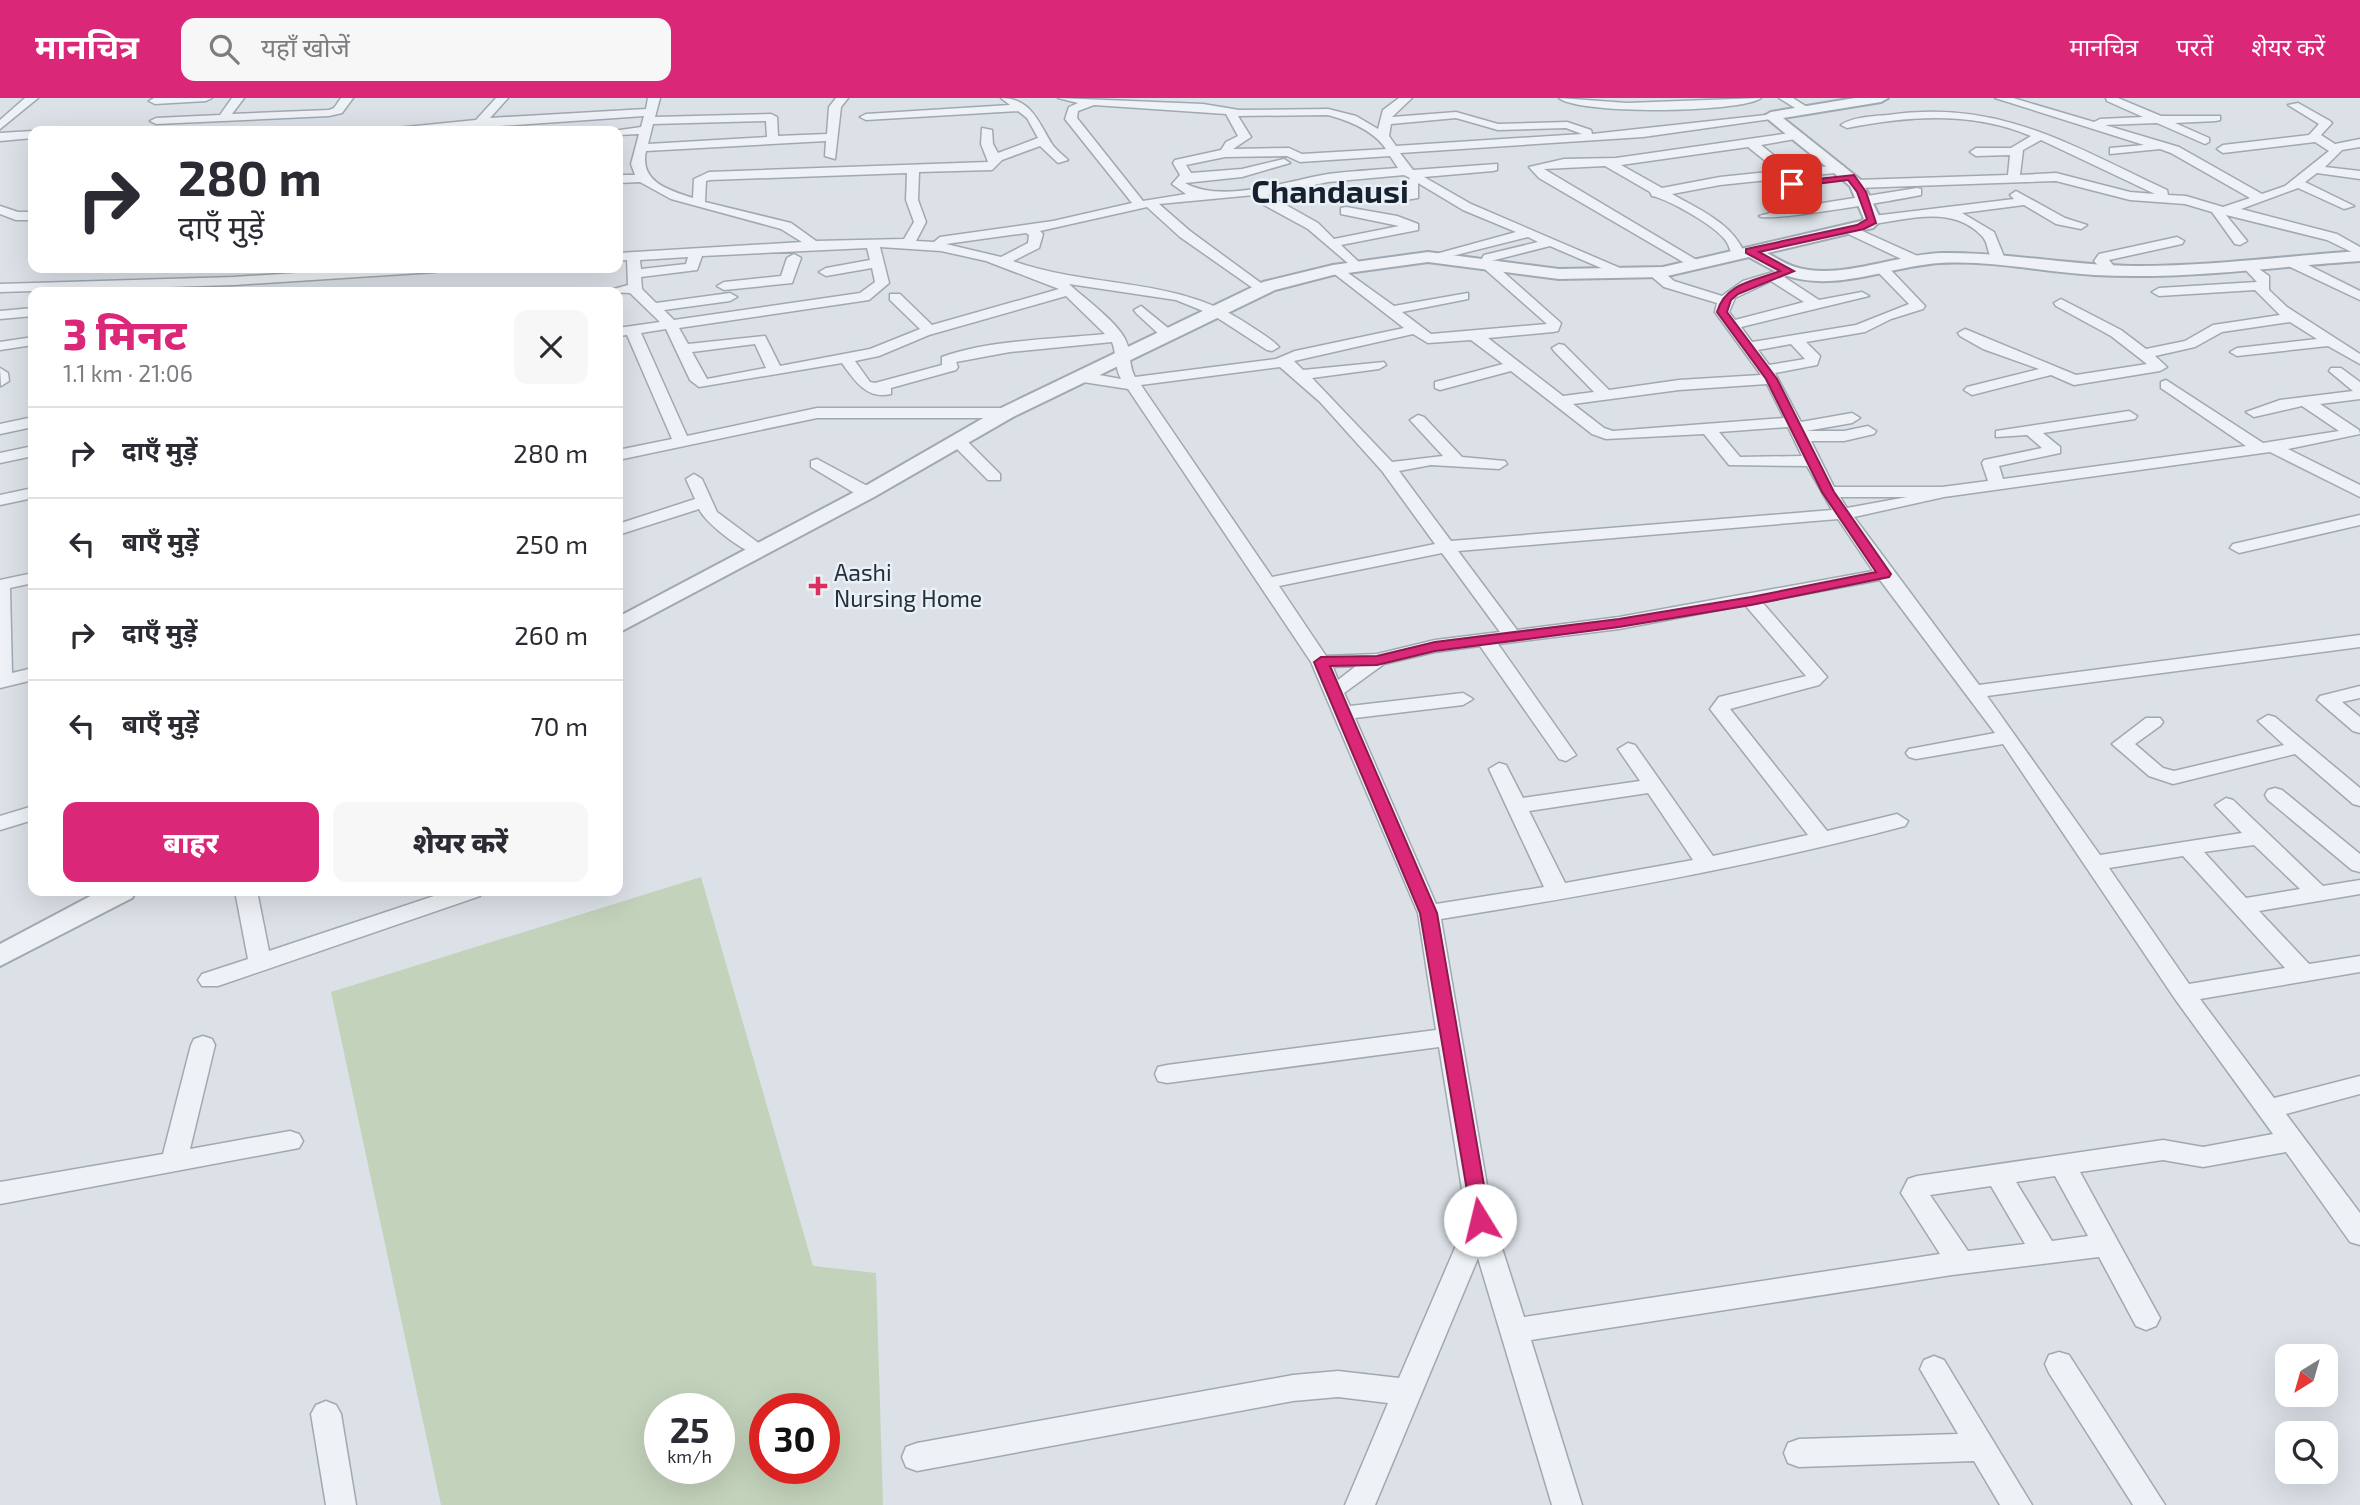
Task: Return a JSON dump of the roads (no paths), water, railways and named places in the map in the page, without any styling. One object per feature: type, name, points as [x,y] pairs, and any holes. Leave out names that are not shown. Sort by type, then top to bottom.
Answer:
[{"type":"street","points":[[0,126],[5,118],[32,98]]},
{"type":"street","points":[[155,101],[206,98]]},
{"type":"street","points":[[223,118],[238,98]]},
{"type":"street","points":[[283,115],[293,98]]},
{"type":"street","points":[[156,121],[334,112],[347,98]]},
{"type":"street","points":[[480,122],[502,98]]},
{"type":"street","points":[[654,98],[636,171],[641,178],[657,190],[786,226],[813,245]]},
{"type":"street","points":[[831,156],[835,107],[842,98]]},
{"type":"street","points":[[926,98],[930,113]]},
{"type":"street","points":[[1007,98],[1046,128],[1043,142]]},
{"type":"street","points":[[1064,98],[1091,102],[1203,107],[1230,112],[1359,110],[1353,104]]},
{"type":"street","points":[[1384,136],[1390,116],[1406,98]]},
{"type":"street","points":[[1565,98],[1578,105],[1614,107],[1755,98]]},
{"type":"street","points":[[1785,98],[1804,109]]},
{"type":"street","points":[[2001,98],[2165,146],[2261,199]]},
{"type":"street","points":[[1289,112],[1307,99]]},
{"type":"street","points":[[1197,195],[1178,184],[1185,177],[1242,173],[1271,164],[1305,163],[1367,153],[1427,148],[1643,134],[1875,99]]},
{"type":"street","points":[[2111,99],[2205,140]]},
{"type":"street","points":[[1091,102],[1073,109],[1072,125],[1144,203],[1261,289]]},
{"type":"street","points":[[2294,105],[2326,123],[2315,138]]},
{"type":"street","points":[[1999,122],[2031,114],[2028,107]]},
{"type":"street","points":[[866,117],[1019,108]]},
{"type":"street","points":[[1370,109],[1390,116],[1455,115],[1505,127],[1567,125],[1598,138]]},
{"type":"street","points":[[2063,115],[2085,111]]},
{"type":"street","points":[[1225,153],[1230,145],[1247,135],[1230,112]]},
{"type":"street","points":[[1328,112],[1347,116],[1384,136],[1392,151],[1412,174],[1467,207],[1620,271]]},
{"type":"street","points":[[1847,125],[1896,116],[1948,115],[1999,122],[2175,198],[2332,237],[2356,257]]},
{"type":"street","points":[[1390,116],[1427,148]]},
{"type":"street","points":[[1771,116],[1853,183],[1872,220]]},
{"type":"street","points":[[1896,116],[1920,127]]},
{"type":"street","points":[[443,126],[480,122],[771,117],[773,140]]},
{"type":"street","points":[[725,161],[729,118]]},
{"type":"street","points":[[2092,123],[2216,118]]},
{"type":"street","points":[[623,130],[648,121]]},
{"type":"street","points":[[1361,125],[1350,128],[1367,153]]},
{"type":"street","points":[[699,203],[701,178],[709,176],[987,167],[994,165],[995,159],[987,144],[986,130]]},
{"type":"street","points":[[1643,134],[1670,153]]},
{"type":"street","points":[[0,136],[28,135]]},
{"type":"street","points":[[1695,265],[1543,175],[1535,167],[1607,162],[1797,136]]},
{"type":"street","points":[[623,146],[833,137]]},
{"type":"street","points":[[2014,177],[2017,151],[2022,142],[2038,137]]},
{"type":"street","points":[[2223,149],[2315,138],[2334,148],[2358,145]]},
{"type":"street","points":[[995,159],[1043,142]]},
{"type":"street","points":[[1043,142],[1062,160]]},
{"type":"street","points":[[1507,142],[1516,158]]},
{"type":"street","points":[[1750,142],[1791,179]]},
{"type":"street","points":[[2114,152],[2165,146]]},
{"type":"street","points":[[2240,241],[2218,215],[2298,184],[2337,151],[2334,148]]},
{"type":"street","points":[[1976,152],[2017,151]]},
{"type":"street","points":[[1185,177],[1180,162],[1225,153],[1289,152],[1305,163]]},
{"type":"street","points":[[1607,162],[1725,232],[1744,252],[1781,274],[1816,304]]},
{"type":"street","points":[[826,272],[914,244],[1030,229],[1144,203],[1197,195],[1262,191],[1328,178],[1493,167]]},
{"type":"street","points":[[2316,169],[2360,176]]},
{"type":"street","points":[[913,170],[912,200],[920,222],[914,244]]},
{"type":"street","points":[[1390,200],[1414,195],[1410,186],[1412,174]]},
{"type":"street","points":[[1656,193],[1708,182],[1791,179],[1853,183],[1917,193],[1906,182],[2056,177],[2130,195],[2175,198]]},
{"type":"street","points":[[623,179],[641,178]]},
{"type":"street","points":[[1987,179],[2067,224],[2081,225]]},
{"type":"street","points":[[1765,216],[1796,212],[1853,183]]},
{"type":"street","points":[[2298,184],[2348,206]]},
{"type":"street","points":[[2006,190],[2043,186]]},
{"type":"street","points":[[1262,191],[1260,196],[1299,217],[1333,243],[1356,266]]},
{"type":"street","points":[[1777,194],[1796,212]]},
{"type":"street","points":[[1437,258],[1559,274],[1620,271],[1656,273],[1849,229],[1872,220],[2027,201]]},
{"type":"street","points":[[0,210],[16,216],[28,216]]},
{"type":"street","points":[[1951,211],[1989,235],[1998,259]]},
{"type":"street","points":[[1333,243],[1413,227],[1397,220],[1346,212]]},
{"type":"street","points":[[1002,262],[1034,245],[1036,234],[1030,229]]},
{"type":"street","points":[[1849,229],[1917,261]]},
{"type":"street","points":[[623,623],[867,493],[1006,413],[1261,289],[1356,266],[1437,258],[1528,233]]},
{"type":"street","points":[[1479,263],[1552,242]]},
{"type":"street","points":[[2110,270],[2101,261],[2104,257],[2177,242]]},
{"type":"street","points":[[914,244],[1002,262],[1061,285],[1141,289],[1216,311],[1272,347]]},
{"type":"street","points":[[614,287],[630,269],[696,253],[813,245],[876,254]]},
{"type":"street","points":[[681,441],[625,331],[870,295],[882,283],[876,254]]},
{"type":"street","points":[[2356,257],[2163,270],[2110,270],[1998,259],[1917,261],[1827,274],[1781,274],[1735,292],[1724,302],[1722,312],[1768,374],[1828,492],[1884,574],[2008,737],[2183,993],[2360,1234]]},
{"type":"street","points":[[650,308],[789,278],[794,258]]},
{"type":"street","points":[[2291,262],[2360,296]]},
{"type":"street","points":[[1337,270],[1428,339],[1547,330],[1555,326],[1479,263]]},
{"type":"street","points":[[2249,266],[2264,279],[2262,286]]},
{"type":"street","points":[[1748,347],[1796,341],[1815,335],[1870,326],[1886,316],[1918,306],[1880,267]]},
{"type":"street","points":[[630,269],[650,308],[671,325],[698,380],[704,384],[882,351],[930,331],[1061,285]]},
{"type":"street","points":[[2163,270],[2191,290]]},
{"type":"street","points":[[44,273],[50,286]]},
{"type":"street","points":[[135,284],[145,273]]},
{"type":"street","points":[[218,282],[226,273]]},
{"type":"street","points":[[114,287],[218,282],[288,273]]},
{"type":"street","points":[[1656,273],[1669,284],[1724,302]]},
{"type":"street","points":[[773,282],[789,309]]},
{"type":"street","points":[[1061,285],[1117,337],[1123,351],[1123,369],[1321,662],[1429,913],[1480,1220],[1567,1505]]},
{"type":"street","points":[[2159,292],[2262,286]]},
{"type":"street","points":[[2262,286],[2275,304],[2357,356]]},
{"type":"street","points":[[0,288],[78,287]]},
{"type":"street","points":[[1390,311],[1462,296]]},
{"type":"street","points":[[1732,325],[1816,304],[1862,296]]},
{"type":"street","points":[[895,297],[930,331]]},
{"type":"street","points":[[1965,333],[1996,350],[2036,362],[2074,380],[2160,367],[2104,325],[2061,303]]},
{"type":"street","points":[[1141,310],[1168,335]]},
{"type":"street","points":[[0,315],[28,312]]},
{"type":"street","points":[[2144,354],[2190,344],[2218,328],[2293,317]]},
{"type":"street","points":[[1083,377],[1132,383],[1204,375],[1285,361],[1295,355],[1413,330]]},
{"type":"street","points":[[1476,336],[1598,431],[1612,436],[1709,429],[1796,428],[1852,418]]},
{"type":"street","points":[[874,387],[947,368],[952,365],[947,360],[952,358],[1010,348],[1117,337]]},
{"type":"street","points":[[683,349],[760,339],[775,372]]},
{"type":"street","points":[[1559,401],[1768,374],[1812,362],[1813,356],[1796,341]]},
{"type":"street","points":[[2237,352],[2334,341]]},
{"type":"street","points":[[0,346],[28,342]]},
{"type":"street","points":[[1559,348],[1606,395]]},
{"type":"street","points":[[846,359],[865,385],[889,394],[896,411]]},
{"type":"street","points":[[1285,361],[1388,468],[1512,636]]},
{"type":"street","points":[[1300,375],[1379,365]]},
{"type":"street","points":[[1440,385],[1512,366]]},
{"type":"street","points":[[1972,390],[2052,370]]},
{"type":"street","points":[[2336,371],[2360,392]]},
{"type":"street","points":[[2165,386],[2277,451],[2360,492]]},
{"type":"street","points":[[2254,412],[2275,404],[2307,402],[2360,392]]},
{"type":"street","points":[[1828,492],[1942,492],[2277,451],[2353,433],[2307,402]]},
{"type":"street","points":[[623,454],[795,416],[841,411],[1006,413]]},
{"type":"street","points":[[2002,434],[2129,416]]},
{"type":"street","points":[[1418,420],[1455,459]]},
{"type":"street","points":[[0,429],[28,423]]},
{"type":"street","points":[[1796,428],[1844,436],[1868,431]]},
{"type":"street","points":[[1709,429],[1735,462],[1812,461]]},
{"type":"street","points":[[1997,484],[1990,463],[2054,450],[2030,430]]},
{"type":"street","points":[[957,440],[994,477]]},
{"type":"street","points":[[0,458],[28,453]]},
{"type":"street","points":[[2031,454],[2061,476]]},
{"type":"street","points":[[1388,468],[1408,463],[1455,459],[1499,464]]},
{"type":"street","points":[[817,464],[867,493]]},
{"type":"street","points":[[694,479],[710,515],[758,551]]},
{"type":"street","points":[[1268,583],[1447,547],[1843,514],[1913,501],[1942,492]]},
{"type":"street","points":[[0,500],[28,494]]},
{"type":"street","points":[[623,528],[703,502]]},
{"type":"street","points":[[2239,548],[2360,520]]},
{"type":"street","points":[[1321,662],[1377,660],[1435,646],[1619,623],[1751,601],[1884,574]]},
{"type":"street","points":[[28,580],[1,585],[1,681],[28,675]]},
{"type":"street","points":[[1751,601],[1817,677],[1812,681],[1726,701],[1721,704],[1720,709],[1823,840]]},
{"type":"street","points":[[1485,639],[1566,755]]},
{"type":"street","points":[[1974,692],[2360,641]]},
{"type":"street","points":[[1335,691],[1377,660]]},
{"type":"street","points":[[2360,692],[2327,700],[2360,727]]},
{"type":"street","points":[[1344,713],[1463,699]]},
{"type":"street","points":[[2268,721],[2360,799]]},
{"type":"street","points":[[2152,722],[2122,744],[2156,772],[2173,778],[2299,747]]},
{"type":"street","points":[[1916,753],[2008,737]]},
{"type":"street","points":[[1628,749],[1707,864]]},
{"type":"street","points":[[1499,769],[1558,893]]},
{"type":"street","points":[[1516,806],[1653,786]]},
{"type":"street","points":[[2275,795],[2360,865]]},
{"type":"street","points":[[2226,806],[2318,894]]},
{"type":"street","points":[[0,823],[28,815]]},
{"type":"street","points":[[1429,913],[1558,893],[1707,864],[1823,840],[1897,821]]},
{"type":"street","points":[[2094,863],[2258,836]]},
{"type":"street","points":[[2188,848],[2303,974]]},
{"type":"street","points":[[2241,906],[2360,887]]},
{"type":"street","points":[[0,956],[113,896]]},
{"type":"street","points":[[247,896],[260,963]]},
{"type":"street","points":[[210,980],[454,896]]},
{"type":"street","points":[[2183,993],[2360,964]]},
{"type":"street","points":[[1167,1074],[1450,1037]]},
{"type":"street","points":[[174,1162],[203,1045]]},
{"type":"street","points":[[2268,1109],[2360,1085]]},
{"type":"street","points":[[0,1193],[290,1141]]},
{"type":"street","points":[[1961,1262],[1913,1189],[1917,1186],[2163,1150],[2203,1157],[2292,1141]]},
{"type":"street","points":[[2062,1164],[2146,1318]]},
{"type":"street","points":[[1997,1173],[2045,1253]]},
{"type":"street","points":[[1360,1505],[1480,1220]]},
{"type":"street","points":[[1514,1331],[1961,1262],[2106,1245]]},
{"type":"street","points":[[2059,1364],[2150,1505]]},
{"type":"street","points":[[1934,1369],[2017,1505]]},
{"type":"street","points":[[917,1457],[1293,1388],[1338,1384],[1408,1392]]},
{"type":"street","points":[[326,1414],[341,1505]]},
{"type":"street","points":[[1799,1453],[1982,1447]]},
{"type":"place","name":"Aashi Nursing Home","points":[[818,586]]},
{"type":"district","name":"Chandausi","points":[[1330,192]]}]
